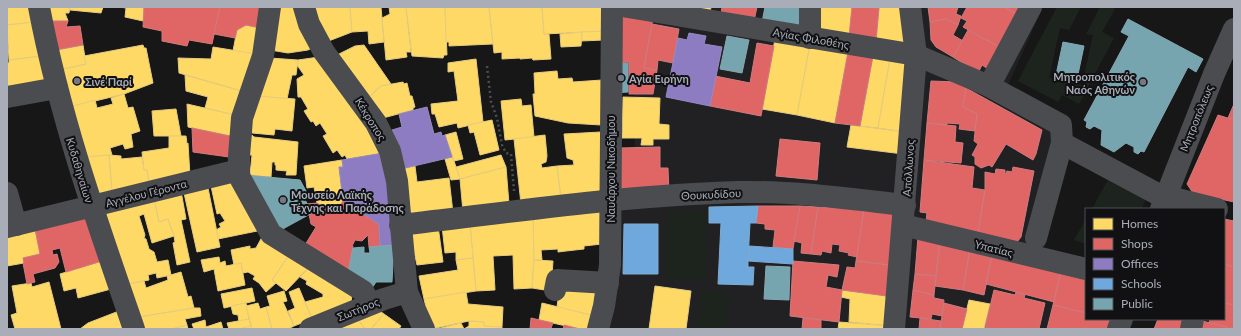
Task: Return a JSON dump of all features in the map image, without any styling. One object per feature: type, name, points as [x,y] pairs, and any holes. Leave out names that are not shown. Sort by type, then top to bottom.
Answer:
[{"type":"street","name":"Κυδαθηναίων","points":[[39,7],[57,88],[92,207],[134,329]]},
{"type":"street","points":[[270,7],[263,56],[242,118],[239,176],[271,234],[363,292],[370,304]]},
{"type":"street","name":"Κέκροπος","points":[[304,7],[309,24],[324,52],[376,123],[390,160],[397,181],[407,292],[424,329]]},
{"type":"street","name":"Ναυάρχου Νικοδήμου","points":[[598,329],[608,283],[610,265],[612,7]]},
{"type":"street","name":"Αγίας Φιλοθέης","points":[[628,7],[916,55],[989,86],[1060,125],[1062,143]]},
{"type":"street","points":[[810,7],[810,38]]},
{"type":"street","name":"Απόλλωνος","points":[[894,329],[916,55],[910,7]]},
{"type":"street","points":[[989,86],[1031,7]]},
{"type":"street","name":"Μητροπόλεως","points":[[1163,203],[1214,74],[1234,29]]},
{"type":"street","points":[[1214,74],[1234,66]]},
{"type":"street","points":[[7,97],[57,88]]},
{"type":"street","points":[[1036,238],[1062,143],[1163,203],[1173,198],[1212,208]]},
{"type":"street","name":"Αγγέλου Γέροντα","points":[[11,226],[239,170]]},
{"type":"street","name":"Θουκυδίδου","points":[[400,225],[610,201],[758,192],[840,197],[904,215]]},
{"type":"street","points":[[7,194],[11,226]]},
{"type":"street","name":"Υπατίας","points":[[904,215],[1085,269]]},
{"type":"street","points":[[555,290],[557,280],[608,283]]},
{"type":"street","name":"Σωτήρος","points":[[310,329],[370,304],[407,292]]},
{"type":"path","points":[[487,66],[491,102],[497,118],[502,145],[506,153],[511,154],[516,211]]},
{"type":"shaded area","points":[[636,7],[1043,7],[1004,94],[1060,127],[1030,254],[1085,273],[1085,320],[1112,329],[602,329],[613,205],[635,194],[634,24]]},
{"type":"shaded area","points":[[1057,7],[1081,7],[1069,30],[1060,28],[1049,78],[1082,85],[1093,35],[1086,34],[1100,7],[1111,7],[1115,9],[1102,32],[1114,38],[1079,104],[1062,95],[1058,102],[1018,81]]},
{"type":"shaded area","points":[[1110,176],[1147,195],[1142,208],[1093,208]]},
{"type":"shaded area","points":[[667,210],[707,211],[705,279],[665,278]]},
{"type":"shaded area","points":[[1085,221],[1085,244],[1074,240]]},
{"type":"shaded area","points":[[700,290],[729,292],[726,329],[697,329]]},
{"type":"building: Homes","points":[[7,7],[32,7],[35,22],[7,25]]},
{"type":"building: Homes","points":[[48,7],[70,7],[69,13],[65,13],[68,21],[51,21]]},
{"type":"building: Homes","points":[[70,7],[103,7],[101,13],[70,10]]},
{"type":"building: Homes","points":[[120,7],[144,7],[143,21],[125,17],[126,8]]},
{"type":"building: Homes","points":[[277,7],[294,7],[314,47],[308,50],[288,53],[270,50]]},
{"type":"building: Homes","points":[[313,7],[350,7],[352,32],[326,42]]},
{"type":"building: Homes","points":[[350,7],[381,7],[384,42],[369,44],[368,31],[352,32]]},
{"type":"building: Homes","points":[[389,7],[406,7],[411,52],[406,52],[407,57],[386,60],[382,18],[390,14]]},
{"type":"building: Homes","points":[[406,7],[445,7],[447,55],[444,55],[443,58],[412,56]]},
{"type":"building: Homes","points":[[445,7],[489,7],[493,44],[449,46],[449,42],[446,42]]},
{"type":"building: Homes","points":[[489,7],[542,7],[544,34],[549,34],[551,59],[502,59],[502,52],[494,53]]},
{"type":"building: Homes","points":[[542,7],[604,7],[606,31],[544,34]]},
{"type":"building: Homes","points":[[672,7],[711,7],[710,13]]},
{"type":"building: Homes","points":[[817,7],[852,7],[849,37],[816,32]]},
{"type":"building: Homes","points":[[879,7],[907,7],[911,39],[901,46],[876,41]]},
{"type":"building: Homes","points":[[35,22],[42,56],[9,60],[7,25]]},
{"type":"building: Homes","points":[[246,25],[260,28],[256,54],[233,51],[237,30]]},
{"type":"building: Homes","points":[[604,31],[604,40],[581,41],[582,32]]},
{"type":"building: Homes","points":[[582,32],[581,46],[561,47],[560,34]]},
{"type":"building: Homes","points":[[775,39],[810,45],[797,115],[762,109]]},
{"type":"building: Homes","points":[[83,45],[86,64],[60,70],[56,50]]},
{"type":"building: Homes","points":[[143,45],[144,48],[146,48],[153,83],[124,94],[70,107],[60,70],[86,64],[84,56]]},
{"type":"building: Homes","points":[[364,45],[391,84],[381,86],[368,98],[335,56],[355,46]]},
{"type":"building: Homes","points":[[810,45],[848,52],[835,123],[797,115]]},
{"type":"building: Homes","points":[[213,47],[256,54],[245,92],[179,73],[178,58],[211,59]]},
{"type":"building: Homes","points":[[42,56],[47,83],[7,91],[7,63],[9,63],[9,60]]},
{"type":"building: Homes","points":[[873,56],[890,59],[878,128],[860,126]]},
{"type":"building: Homes","points":[[319,57],[383,153],[347,159],[345,155],[342,157],[337,150],[333,153],[323,136],[327,134],[320,123],[316,126],[313,121],[311,122],[304,111],[308,109],[301,97],[298,97],[297,79],[304,75],[297,65],[298,60]]},
{"type":"building: Homes","points":[[270,58],[298,60],[296,75],[292,75],[287,99],[257,96]]},
{"type":"building: Homes","points":[[476,59],[483,122],[458,128],[457,123],[439,127],[435,114],[432,114],[431,104],[458,101],[454,71],[448,72],[448,63]]},
{"type":"building: Homes","points":[[890,59],[909,62],[905,132],[878,128]]},
{"type":"building: Homes","points":[[557,71],[558,79],[572,78],[573,82],[602,80],[601,125],[568,123],[535,116],[533,94],[535,94],[534,73]]},
{"type":"building: Homes","points":[[185,75],[245,92],[235,115],[205,108],[208,97],[186,91]]},
{"type":"building: Homes","points":[[403,82],[404,84],[407,83],[410,96],[412,96],[415,107],[413,110],[383,118],[368,98],[381,86]]},
{"type":"building: Homes","points":[[124,94],[128,108],[133,107],[140,131],[131,134],[133,147],[125,149],[123,144],[110,148],[112,155],[85,157],[70,107],[95,100],[97,108],[113,104],[111,98]]},
{"type":"building: Homes","points":[[257,96],[295,99],[292,131],[275,129],[274,135],[252,133],[252,111]]},
{"type":"building: Homes","points":[[623,97],[660,98],[659,124],[669,125],[669,139],[653,139],[653,145],[641,145],[642,138],[622,138]]},
{"type":"building: Homes","points":[[521,99],[522,106],[531,105],[534,137],[505,140],[501,101]]},
{"type":"building: Homes","points":[[187,104],[235,115],[230,136],[188,127]]},
{"type":"building: Homes","points":[[176,109],[181,136],[154,136],[152,111]]},
{"type":"building: Homes","points":[[492,120],[499,150],[480,155],[474,132],[470,133],[468,125]]},
{"type":"building: Homes","points":[[851,125],[905,132],[903,154],[847,147]]},
{"type":"building: Homes","points":[[456,132],[463,159],[454,161],[445,135]]},
{"type":"building: Homes","points":[[601,132],[600,194],[561,199],[557,166],[574,165],[573,160],[567,158],[564,134]]},
{"type":"building: Homes","points":[[252,135],[254,137],[298,142],[296,175],[286,175],[287,171],[276,170],[275,162],[272,162],[271,177],[250,175],[252,155],[249,155]]},
{"type":"building: Homes","points":[[545,135],[547,156],[546,162],[541,164],[542,168],[557,166],[561,199],[521,204],[514,139]]},
{"type":"building: Homes","points":[[169,136],[186,136],[187,144],[188,143],[190,176],[149,185],[147,170],[144,170],[142,152],[169,148]]},
{"type":"building: Homes","points":[[109,155],[121,156],[121,159],[142,157],[144,170],[147,170],[149,185],[112,193]]},
{"type":"building: Homes","points":[[109,155],[112,193],[97,197],[85,157]]},
{"type":"building: Homes","points":[[501,155],[506,167],[460,179],[456,167]]},
{"type":"building: Homes","points":[[452,157],[460,179],[451,180],[445,159]]},
{"type":"building: Homes","points":[[342,160],[343,167],[339,167],[343,201],[334,214],[317,203],[314,187],[307,188],[304,166]]},
{"type":"building: Homes","points":[[415,166],[417,182],[449,178],[453,213],[407,219],[401,169]]},
{"type":"building: Homes","points":[[506,167],[509,204],[463,212],[460,179]]},
{"type":"building: Homes","points":[[234,178],[262,230],[218,239],[216,230],[221,227],[219,224],[225,221],[220,213],[217,214],[211,186]]},
{"type":"building: Homes","points":[[208,188],[220,247],[197,252],[184,193]]},
{"type":"building: Homes","points":[[181,191],[186,219],[181,220],[190,262],[177,265],[173,243],[175,242],[174,236],[168,219],[159,222],[154,198]]},
{"type":"building: Homes","points":[[154,198],[159,222],[168,219],[174,236],[152,243],[144,214],[139,216],[145,235],[144,238],[146,239],[149,249],[154,252],[157,262],[168,260],[171,275],[157,278],[156,273],[148,275],[149,280],[128,284],[105,212]]},
{"type":"building: Homes","points":[[602,209],[602,244],[584,246],[584,249],[558,252],[558,249],[541,250],[542,260],[534,260],[533,216]]},
{"type":"building: Homes","points":[[533,216],[534,260],[532,288],[514,289],[513,255],[493,256],[495,290],[476,291],[470,223]]},
{"type":"building: Homes","points":[[470,223],[473,258],[456,260],[456,252],[445,253],[442,226]]},
{"type":"building: Homes","points":[[438,226],[443,262],[417,265],[409,229]]},
{"type":"building: Homes","points":[[35,229],[40,254],[23,258],[24,263],[7,266],[7,236]]},
{"type":"building: Homes","points":[[262,237],[290,254],[272,280],[276,283],[266,292],[259,283],[253,279],[255,276],[248,272],[243,273],[241,263],[234,265],[231,250],[250,246],[250,249],[256,248]]},
{"type":"building: Homes","points":[[290,254],[309,267],[286,291],[272,280]]},
{"type":"building: Homes","points":[[219,257],[220,263],[225,261],[226,266],[241,263],[245,285],[218,291],[214,269],[204,272],[201,260]]},
{"type":"building: Homes","points":[[473,258],[476,291],[424,299],[419,276],[458,270],[456,260]]},
{"type":"building: Homes","points":[[534,260],[553,261],[551,291],[532,288]]},
{"type":"building: Homes","points":[[102,261],[111,289],[78,298],[76,288],[64,291],[60,274]]},
{"type":"building: Homes","points":[[309,267],[352,294],[351,304],[312,319],[305,302],[323,297],[323,294],[306,284],[307,281],[300,277]]},
{"type":"building: Homes","points":[[181,272],[188,297],[191,296],[194,308],[139,317],[128,284],[144,281],[146,288],[168,280],[167,276]]},
{"type":"building: Homes","points":[[49,282],[61,329],[15,329],[11,315],[17,313],[12,286],[31,283],[32,287]]},
{"type":"building: Homes","points":[[560,284],[598,286],[591,315],[557,307]]},
{"type":"building: Homes","points":[[655,286],[691,291],[686,329],[649,329]]},
{"type":"building: Homes","points":[[252,288],[255,301],[224,308],[221,294]]},
{"type":"building: Homes","points":[[299,288],[312,319],[294,326],[288,311],[295,308],[289,292]]},
{"type":"building: Homes","points":[[842,290],[894,297],[891,326],[849,322],[850,299],[841,297]]},
{"type":"building: Homes","points":[[284,291],[287,301],[283,302],[294,326],[288,329],[272,329],[266,307],[270,306],[267,296]]},
{"type":"building: Homes","points":[[466,292],[468,304],[503,307],[502,327],[484,326],[484,322],[469,321],[431,329],[424,299]]},
{"type":"building: Homes","points":[[969,300],[990,304],[984,329],[962,329]]},
{"type":"building: Homes","points":[[246,303],[249,319],[239,322],[238,315],[233,314],[231,306]]},
{"type":"building: Homes","points":[[258,303],[260,309],[266,307],[272,329],[252,329],[246,306]]},
{"type":"building: Homes","points":[[542,303],[591,315],[588,329],[580,329],[539,320]]},
{"type":"building: Homes","points":[[200,308],[201,316],[185,319],[187,325],[172,329],[143,329],[139,317]]},
{"type":"building: Homes","points":[[377,309],[384,314],[371,329],[365,329],[357,318]]},
{"type":"building: Homes","points":[[119,311],[124,329],[80,329],[88,323]]},
{"type":"building: Homes","points":[[384,314],[401,326],[399,329],[371,329]]},
{"type":"building: Homes","points":[[357,318],[365,329],[341,329],[339,325]]},
{"type":"building: Homes","points":[[249,319],[251,326],[242,329],[229,329],[227,323]]},
{"type":"building: Homes","points":[[205,320],[206,327],[221,322],[223,329],[194,329],[192,324]]},
{"type":"building: Homes","points":[[469,321],[484,322],[484,326],[502,327],[502,329],[464,329],[469,326]]},
{"type":"building: Homes","points":[[839,322],[891,326],[891,329],[838,329]]},
{"type":"building: Homes","points":[[461,323],[464,329],[437,329]]},
{"type":"building: Homes","points":[[187,325],[188,329],[175,328]]},
{"type":"building: Homes","points":[[251,326],[252,329],[242,329],[242,328]]},
{"type":"building: Shops","points":[[144,7],[220,7],[212,44],[189,40],[187,46],[162,41],[162,31],[143,27]]},
{"type":"building: Shops","points":[[220,7],[263,7],[260,28],[246,25],[237,30],[235,38],[214,34]]},
{"type":"building: Shops","points":[[722,7],[757,7],[754,21],[721,14]]},
{"type":"building: Shops","points":[[852,7],[879,8],[876,41],[849,37]]},
{"type":"building: Shops","points":[[928,7],[958,7],[956,14],[961,16],[958,25],[946,19],[930,22]]},
{"type":"building: Shops","points":[[967,7],[1004,7],[1016,13],[999,47],[963,27],[967,21],[961,18]]},
{"type":"building: Shops","points":[[1004,7],[1023,7],[1019,15]]},
{"type":"building: Shops","points":[[620,11],[653,18],[644,68],[657,70],[653,94],[629,94],[629,62],[614,63]]},
{"type":"building: Shops","points":[[946,19],[958,25],[953,35],[963,41],[953,57],[936,47],[931,40],[930,22]]},
{"type":"building: Shops","points":[[51,21],[68,21],[66,27],[80,26],[83,45],[56,50]]},
{"type":"building: Shops","points":[[652,24],[679,29],[673,63],[658,60],[657,70],[644,68]]},
{"type":"building: Shops","points":[[968,30],[999,47],[988,69],[982,65],[978,73],[953,57]]},
{"type":"building: Shops","points":[[757,43],[774,46],[761,116],[710,106],[715,76],[750,83]]},
{"type":"building: Shops","points":[[848,52],[873,56],[860,126],[835,123]]},
{"type":"building: Shops","points":[[931,81],[957,82],[966,88],[963,107],[977,114],[975,131],[959,129],[960,124],[947,123],[947,125],[927,123]]},
{"type":"building: Shops","points":[[966,88],[1042,130],[1033,160],[1006,144],[992,167],[989,165],[981,168],[975,164],[975,157],[972,155],[978,144],[974,141],[977,114],[963,107]]},
{"type":"building: Shops","points":[[1234,104],[1234,120],[1228,118]]},
{"type":"building: Shops","points":[[1218,115],[1234,120],[1234,202],[1193,193],[1187,184]]},
{"type":"building: Shops","points":[[927,123],[956,126],[955,142],[963,143],[961,163],[924,160]]},
{"type":"building: Shops","points":[[192,128],[230,136],[229,157],[193,152]]},
{"type":"building: Shops","points":[[780,139],[820,143],[817,180],[776,176]]},
{"type":"building: Shops","points":[[660,147],[660,168],[668,168],[669,193],[620,193],[619,148]]},
{"type":"building: Shops","points":[[924,160],[974,167],[972,188],[985,190],[978,233],[926,221],[927,213],[920,212]]},
{"type":"building: Shops","points":[[1013,167],[1034,171],[1021,237],[1017,242],[978,233],[985,190],[985,172],[995,174],[996,169],[1005,170],[1006,174],[1007,171],[1012,172]]},
{"type":"building: Shops","points":[[343,201],[379,224],[380,246],[369,247],[368,235],[362,241],[355,240],[352,246],[348,273],[305,245],[316,227],[311,224],[309,214],[312,213],[307,204],[317,203],[334,214]]},
{"type":"building: Shops","points":[[758,206],[800,206],[793,249],[773,247],[775,230],[765,229],[765,224],[756,223]]},
{"type":"building: Shops","points":[[800,206],[818,207],[811,254],[801,253],[802,243],[794,241]]},
{"type":"building: Shops","points":[[818,207],[864,210],[857,257],[848,255],[849,253],[839,251],[840,245],[832,244],[831,253],[822,251],[821,255],[811,254]]},
{"type":"building: Shops","points":[[864,210],[894,214],[896,266],[856,261]]},
{"type":"building: Shops","points":[[82,217],[89,221],[102,261],[66,272],[60,248],[52,250],[53,255],[57,254],[59,262],[55,268],[33,274],[35,282],[27,284],[23,258],[40,254],[35,229]]},
{"type":"building: Shops","points":[[1225,219],[1234,221],[1234,267],[1225,264]]},
{"type":"building: Shops","points":[[918,237],[940,242],[936,276],[915,274]]},
{"type":"building: Shops","points":[[940,242],[970,249],[963,290],[935,286]]},
{"type":"building: Shops","points":[[970,249],[992,255],[984,295],[963,290]]},
{"type":"building: Shops","points":[[992,255],[1061,271],[1054,302],[986,284]]},
{"type":"building: Shops","points":[[793,261],[839,265],[837,277],[828,275],[826,287],[842,290],[839,322],[790,316]]},
{"type":"building: Shops","points":[[856,261],[896,266],[894,297],[842,290],[847,267],[855,268]]},
{"type":"building: Shops","points":[[1225,264],[1234,267],[1234,305],[1225,303]]},
{"type":"building: Shops","points":[[1061,271],[1085,277],[1085,313],[1053,305]]},
{"type":"building: Shops","points":[[915,274],[936,276],[934,295],[913,290]]},
{"type":"building: Shops","points":[[913,290],[934,295],[934,298],[944,300],[942,316],[932,314],[931,319],[910,317]]},
{"type":"building: Shops","points":[[994,290],[1015,295],[1016,292],[1025,295],[1024,298],[1045,303],[1039,329],[991,329],[985,327]]},
{"type":"building: Shops","points":[[944,303],[967,309],[962,329],[940,329]]},
{"type":"building: Shops","points":[[1225,303],[1234,305],[1234,329],[1209,323],[1210,320],[1225,320]]},
{"type":"building: Shops","points":[[1053,305],[1085,313],[1085,320],[1112,320],[1108,329],[1047,329]]},
{"type":"building: Shops","points":[[531,318],[553,323],[551,328],[554,329],[530,329]]},
{"type":"building: Shops","points":[[803,318],[821,320],[821,329],[802,329]]},
{"type":"building: Shops","points":[[920,318],[941,321],[940,329],[919,329]]},
{"type":"building: Shops","points":[[1158,320],[1184,320],[1182,329],[1154,329]]},
{"type":"building: Shops","points":[[1202,321],[1227,327],[1226,329],[1200,329]]},
{"type":"building: Shops","points":[[564,325],[580,329],[563,329]]},
{"type":"building: Offices","points":[[689,33],[706,36],[704,44],[722,47],[710,106],[666,97],[678,38],[687,40]]},
{"type":"building: Offices","points":[[427,107],[434,134],[441,132],[442,136],[445,135],[452,157],[401,169],[392,130],[402,127],[399,114]]},
{"type":"building: Offices","points":[[383,153],[394,245],[380,246],[379,224],[343,201],[339,167],[343,167],[342,160]]},
{"type":"building: Schools","points":[[758,206],[756,223],[750,223],[748,267],[754,267],[753,285],[718,284],[721,223],[709,223],[709,207]]},
{"type":"building: Schools","points":[[624,224],[658,224],[658,274],[623,274]]},
{"type":"building: Schools","points":[[749,246],[793,249],[793,264],[748,261]]},
{"type":"building: Public","points":[[765,7],[806,7],[806,30],[762,22]]},
{"type":"building: Public","name":"Μητροπολιτικός Ναός Αθηνών","points":[[1128,19],[1203,59],[1196,72],[1188,67],[1144,152],[1141,151],[1138,154],[1134,152],[1134,147],[1126,143],[1114,152],[1101,145],[1102,130],[1094,126],[1090,129],[1086,127],[1087,122],[1084,120],[1129,36],[1121,32]]},
{"type":"building: Public","points":[[727,36],[749,40],[742,73],[720,69]]},
{"type":"building: Public","points":[[1063,42],[1084,46],[1077,79],[1064,79],[1063,76],[1056,75]]},
{"type":"building: Public","name":"Αγία Ειρήνη","points":[[628,63],[628,92],[613,93],[614,64]]},
{"type":"building: Public","name":"Μουσείο Λαϊκής Τέχνης και Παράδοσης","points":[[245,175],[300,180],[306,191],[306,195],[303,196],[312,213],[279,231]]},
{"type":"building: Public","points":[[394,245],[392,282],[376,282],[372,288],[348,273],[353,248],[364,247],[364,253],[370,253],[369,247]]},
{"type":"building: Public","points":[[766,266],[790,267],[789,300],[764,299]]},
{"type":"place","name":"Αγία Ειρήνη","points":[[621,78]]},
{"type":"place","name":"Σινέ Παρί","points":[[77,81]]},
{"type":"place","name":"Μητροπολιτικός Ναός Αθηνών","points":[[1143,82]]},
{"type":"place","name":"Μουσείο Λαϊκής Τέχνης και Παράδοσης","points":[[283,200]]}]
